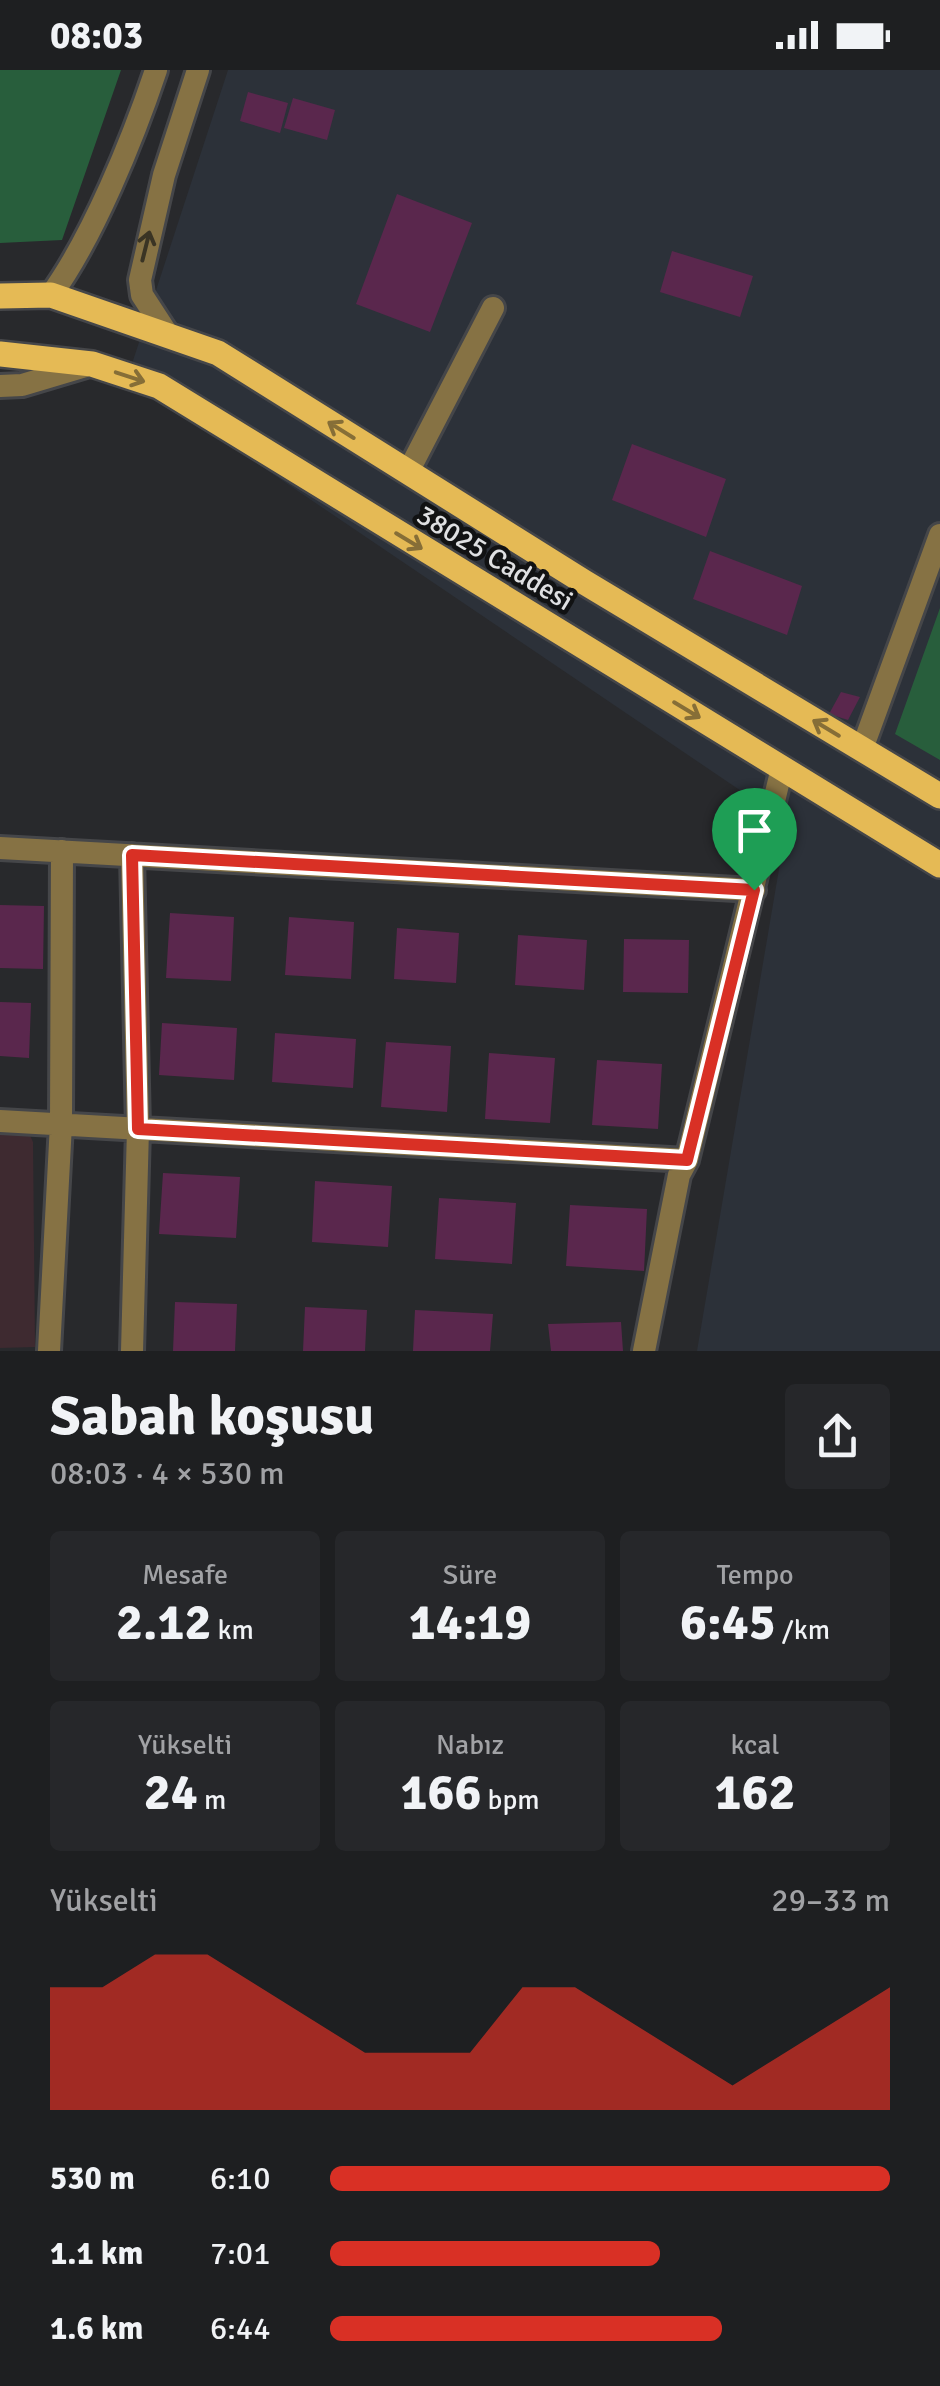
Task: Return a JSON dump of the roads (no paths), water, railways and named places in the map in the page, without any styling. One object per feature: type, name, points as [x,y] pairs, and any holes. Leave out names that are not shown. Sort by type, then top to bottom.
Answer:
[{"type":"main road","name":"38025 Caddesi","points":[[0,296],[51,295],[218,352],[940,796]]},
{"type":"main road","name":"38025 Caddesi","points":[[0,354],[92,364],[159,386],[940,865]]},
{"type":"street","points":[[51,295],[85,238],[142,113],[156,70]]},
{"type":"street","points":[[168,335],[142,295],[140,280],[164,175],[198,70]]},
{"type":"street","points":[[408,472],[492,308]]},
{"type":"street","points":[[0,386],[22,385],[92,364]]},
{"type":"street","points":[[862,749],[940,535]]},
{"type":"street","points":[[644,1351],[679,1175],[687,1160],[782,768]]},
{"type":"street","points":[[0,848],[754,890]]},
{"type":"street","points":[[50,1351],[60,1124],[62,851]]},
{"type":"street","points":[[132,855],[138,1129],[132,1351]]},
{"type":"street","points":[[0,1122],[687,1160]]}]
